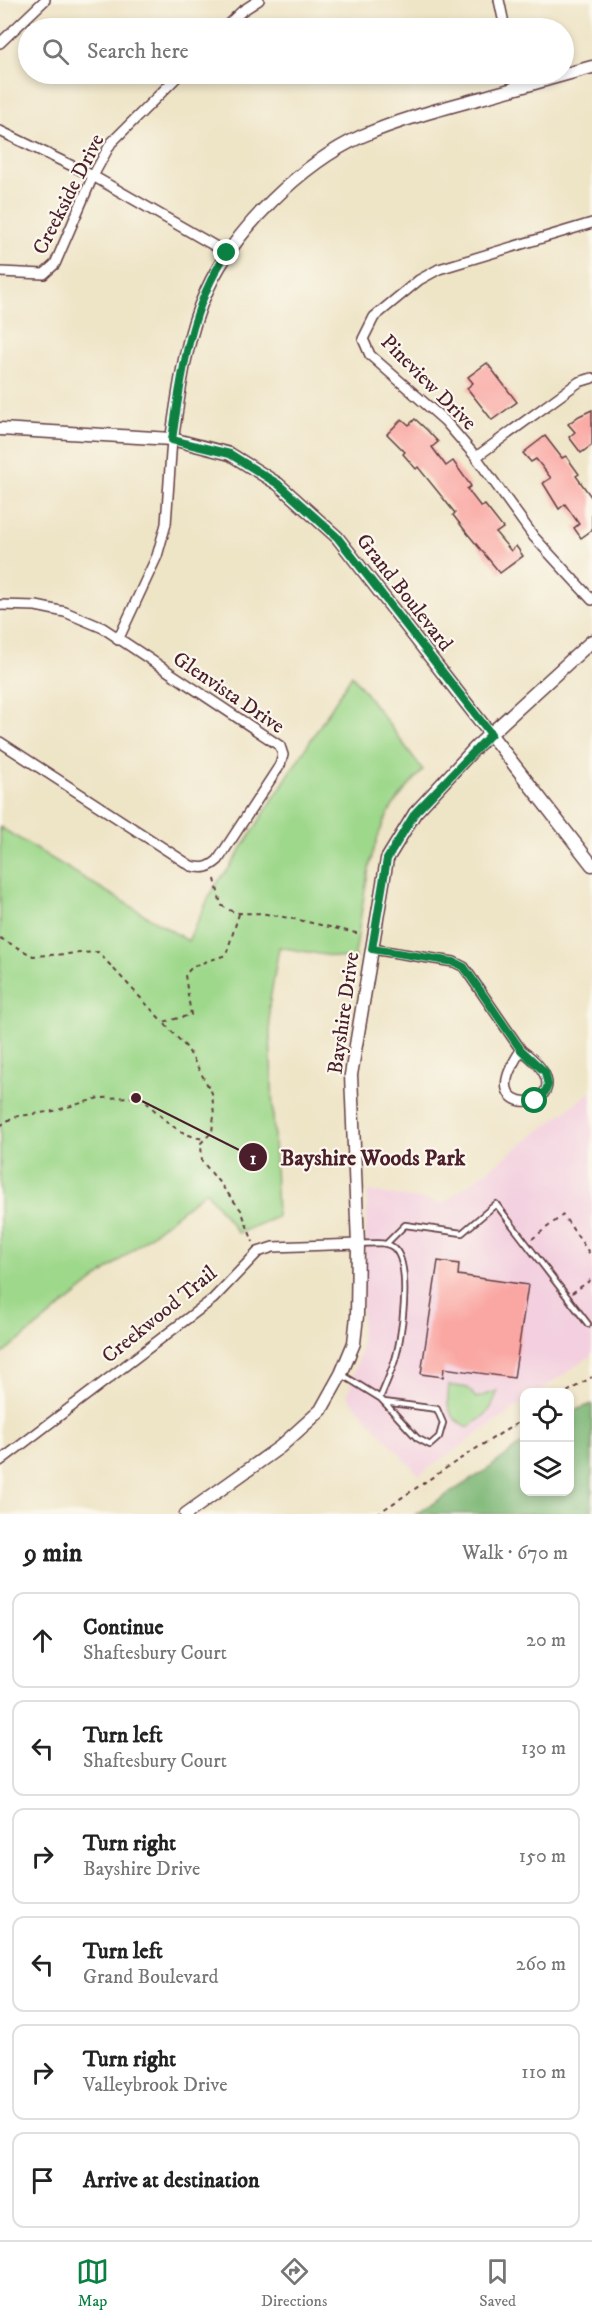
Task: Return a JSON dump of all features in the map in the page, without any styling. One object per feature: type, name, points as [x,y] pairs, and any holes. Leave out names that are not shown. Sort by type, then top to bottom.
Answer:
[{"type":"street","points":[[26,18],[45,0]]},
{"type":"street","points":[[235,18],[259,0]]},
{"type":"street","points":[[499,0],[503,18]]},
{"type":"street","points":[[0,43],[18,26]]},
{"type":"street","points":[[574,72],[592,67]]},
{"type":"street","name":"Creekside Drive","points":[[0,272],[44,274],[55,264],[93,176],[111,143],[170,84]]},
{"type":"street","points":[[516,84],[517,88]]},
{"type":"street","points":[[118,640],[157,556],[166,524],[172,440],[191,336],[206,291],[239,235],[279,194],[324,157],[360,137],[399,121],[531,84]]},
{"type":"street","points":[[0,131],[93,176],[227,253]]},
{"type":"street","name":"Pineview Drive","points":[[592,223],[440,269],[419,280],[374,317],[363,339],[370,356],[445,421],[476,457],[534,537],[592,600]]},
{"type":"street","points":[[476,457],[579,382],[592,378]]},
{"type":"street","name":"Grand Boulevard","points":[[0,429],[172,440],[230,454],[278,484],[337,537],[592,865]]},
{"type":"street","name":"Glenvista Drive","points":[[0,605],[36,606],[65,612],[103,628],[280,746],[284,755],[280,765],[218,860],[211,867],[201,869],[190,866],[0,742]]},
{"type":"street","name":"Bayshire Drive","points":[[186,1514],[280,1448],[321,1410],[341,1374],[354,1343],[357,1316],[358,1244],[351,1075],[387,859],[415,813],[491,734],[592,641]]},
{"type":"street","points":[[372,949],[454,962],[464,967],[521,1050],[541,1066],[548,1078],[545,1092],[541,1097],[529,1102],[516,1099],[508,1089],[507,1082],[521,1050]]},
{"type":"street","name":"Creekwood Trail","points":[[0,1461],[213,1299],[258,1252],[273,1247],[358,1244]]},
{"type":"lane","points":[[386,1244],[405,1225],[462,1233],[496,1204],[588,1324]]},
{"type":"lane","points":[[358,1244],[386,1244],[395,1249],[404,1270],[404,1313],[395,1361],[382,1400]]},
{"type":"lane","points":[[341,1374],[382,1400],[417,1438],[430,1445],[439,1437],[444,1423],[437,1409],[382,1400]]},
{"type":"path","points":[[215,879],[221,905],[239,915],[264,914],[360,934]]},
{"type":"path","points":[[163,1022],[191,1015],[185,975],[193,966],[226,955],[239,915]]},
{"type":"path","points":[[0,938],[33,956],[98,952],[187,1048],[212,1093],[214,1115],[212,1132],[201,1143],[202,1161],[241,1210],[254,1242]]},
{"type":"path","points":[[0,1126],[13,1117],[54,1111],[99,1098],[141,1097],[174,1128],[191,1137],[204,1139]]},
{"type":"path","points":[[526,1243],[563,1215],[592,1257]]},
{"type":"path","points":[[567,1297],[592,1279]]},
{"type":"path","points":[[574,1388],[592,1377]]},
{"type":"path","points":[[377,1514],[520,1422]]},
{"type":"shaded area","points":[[592,1091],[592,1355],[544,1388],[520,1388],[520,1405],[419,1475],[347,1396],[360,1353],[368,1191],[444,1203]]},
{"type":"green space","points":[[352,675],[423,770],[396,802],[381,830],[370,866],[354,960],[279,947],[269,1006],[277,1217],[238,1233],[206,1191],[0,1356],[0,827],[188,941],[214,887],[230,867]]},
{"type":"green space","points":[[449,1385],[468,1388],[476,1398],[497,1391],[487,1412],[468,1427],[452,1415],[448,1405]]},
{"type":"green space","points":[[592,1404],[592,1514],[416,1514],[485,1471],[520,1445],[520,1496],[574,1496],[574,1411]]},
{"type":"building","points":[[487,363],[517,402],[492,420],[467,388],[473,383],[468,377]]},
{"type":"building","points":[[592,410],[592,445],[581,453],[569,437],[575,432],[568,424]]},
{"type":"building","points":[[402,419],[409,425],[415,419],[438,442],[432,447],[446,466],[453,461],[471,486],[467,489],[481,507],[485,505],[503,528],[496,533],[511,551],[516,546],[523,556],[500,573],[418,467],[416,469],[403,454],[405,452],[387,434]]},
{"type":"building","points":[[545,436],[562,458],[566,456],[579,474],[576,476],[592,498],[592,530],[581,538],[574,528],[579,524],[565,504],[559,509],[543,483],[551,478],[536,459],[531,462],[523,453]]},
{"type":"building","points":[[438,1261],[459,1264],[458,1275],[528,1285],[514,1378],[444,1368],[443,1377],[421,1374]]},
{"type":"place","name":"Bayshire Woods Park","points":[[136,1098]]},
{"type":"route","points":[[227,253],[206,291],[191,336],[172,440],[230,454],[278,484],[337,537],[491,734],[415,813],[387,859],[372,949],[454,962],[464,967],[521,1050],[545,1072],[548,1085],[541,1097],[535,1101]]}]
